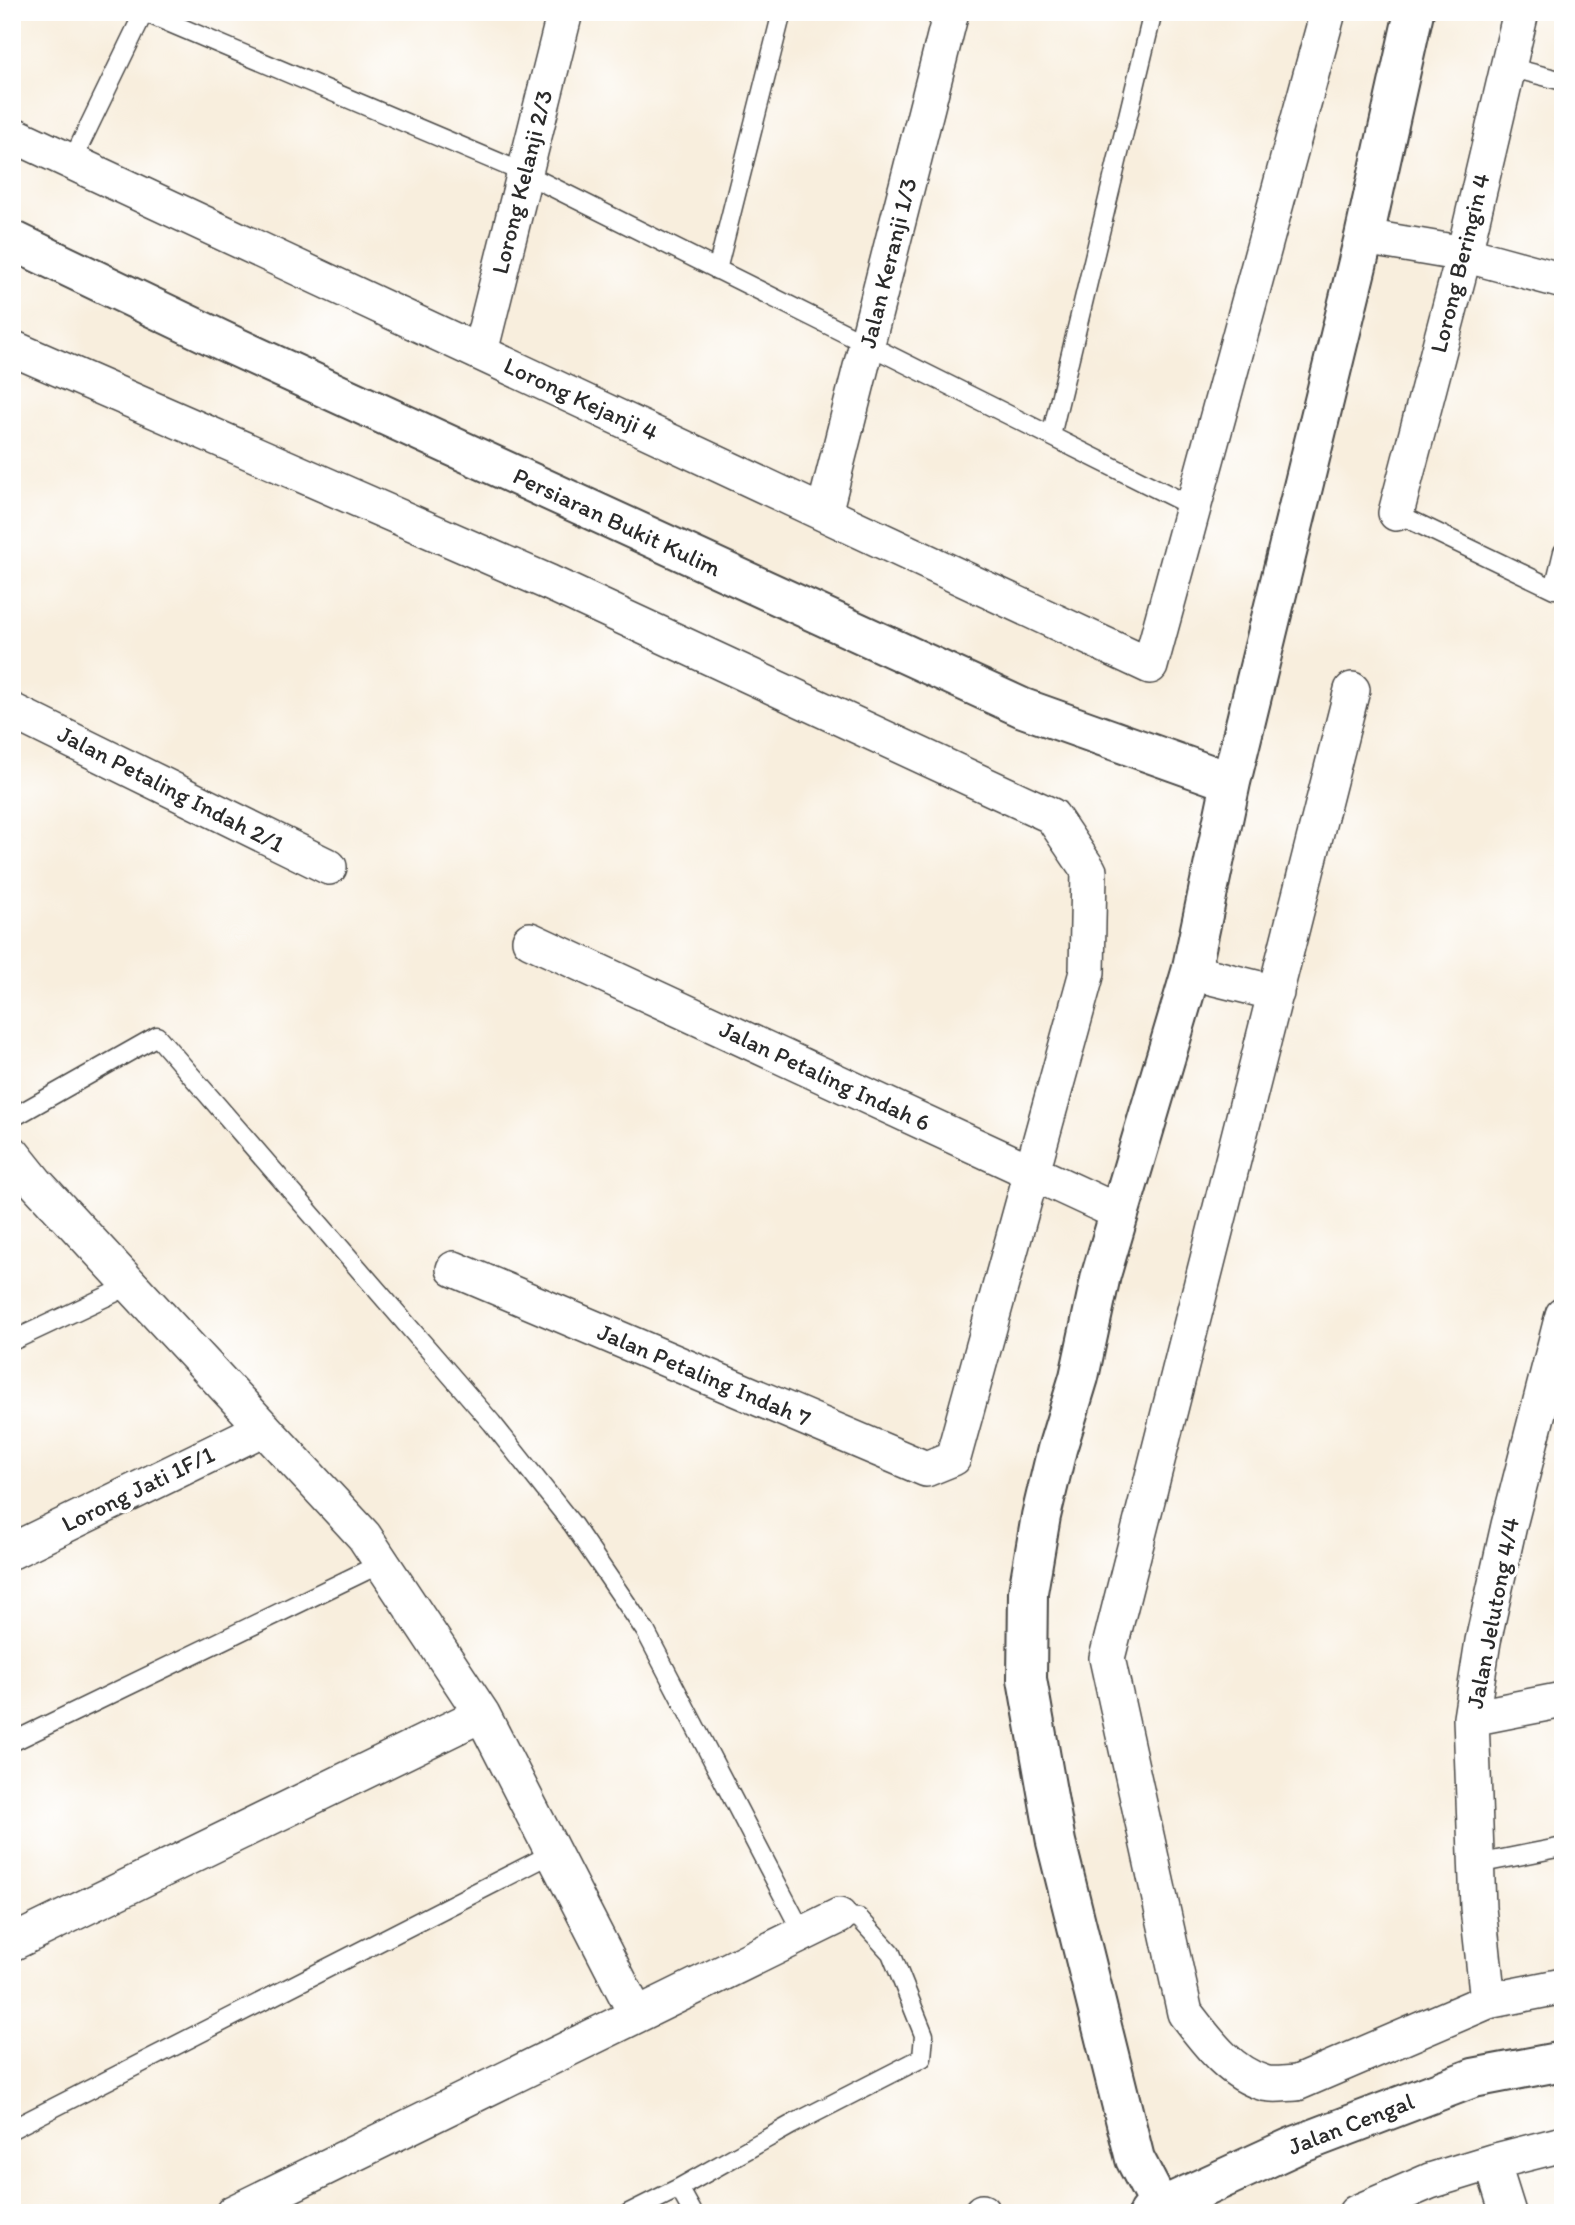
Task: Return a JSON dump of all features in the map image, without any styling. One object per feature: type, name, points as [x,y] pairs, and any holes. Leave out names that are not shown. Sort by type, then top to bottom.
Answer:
[{"type":"street","name":"Lorong Kelanji 2/3","points":[[480,352],[565,12]]},
{"type":"street","name":"Jalan Keranji 1/3","points":[[824,513],[951,12]]},
{"type":"street","points":[[1193,507],[1328,12]]},
{"type":"street","points":[[1154,2210],[1135,2159],[1056,1842],[1027,1679],[1028,1592],[1041,1516],[1057,1449],[1079,1377],[1101,1275],[1191,972],[1231,782],[1364,237],[1414,12]]},
{"type":"street","name":"Lorong Beringin 4","points":[[1395,513],[1464,254],[1521,12]]},
{"type":"street","name":"Lorong Kejanji 4","points":[[12,134],[1150,666],[1193,507]]},
{"type":"street","points":[[1364,237],[1464,254],[1563,281]]},
{"type":"street","name":"Persiaran Bukit Kulim","points":[[12,240],[223,341],[1023,708],[1231,782]]},
{"type":"street","points":[[12,348],[550,583],[1052,816],[1089,871],[1087,972],[1032,1171]]},
{"type":"street","points":[[1352,690],[1107,1658],[1185,2013],[1209,2044],[1233,2067],[1265,2084],[1297,2083],[1488,2001],[1563,1986]]},
{"type":"street","name":"Jalan Petaling Indah 2/1","points":[[12,711],[329,867]]},
{"type":"street","name":"Jalan Petaling Indah 6","points":[[530,940],[1119,1213]]},
{"type":"street","points":[[1191,972],[1276,993]]},
{"type":"street","points":[[12,1153],[36,1183],[364,1536],[482,1714],[636,2014]]},
{"type":"street","name":"Jalan Petaling Indah 7","points":[[454,1269],[926,1469],[953,1458],[1032,1171]]},
{"type":"street","name":"Jalan Jelutong 4/4","points":[[1488,2001],[1478,1908],[1471,1718],[1483,1641],[1506,1538],[1563,1315]]},
{"type":"street","name":"Lorong Jati 1F/1","points":[[12,1551],[264,1428]]},
{"type":"street","points":[[1471,1718],[1563,1700]]},
{"type":"street","points":[[12,1943],[482,1714]]},
{"type":"street","points":[[233,2213],[839,1916]]},
{"type":"street","name":"Jalan Cengal","points":[[1154,2210],[1292,2147],[1473,2078],[1563,2062]]},
{"type":"street","points":[[1356,2213],[1430,2181],[1563,2144]]},
{"type":"street","points":[[1492,2162],[1508,2213]]},
{"type":"lane","points":[[72,161],[144,12],[524,173],[1193,507]]},
{"type":"lane","points":[[717,270],[782,12]]},
{"type":"lane","points":[[1051,436],[1153,12]]},
{"type":"lane","points":[[1508,67],[1563,81]]},
{"type":"lane","points":[[1395,513],[1554,589],[1563,552]]},
{"type":"lane","points":[[12,1118],[157,1036],[492,1423],[573,1525],[646,1632],[803,1934]]},
{"type":"lane","points":[[12,1341],[131,1285]]},
{"type":"lane","points":[[12,1742],[382,1563]]},
{"type":"lane","points":[[1476,1864],[1563,1847]]},
{"type":"lane","points":[[12,2129],[553,1853]]},
{"type":"lane","points":[[629,2213],[922,2058],[923,2035],[891,1953],[859,1918],[839,1916]]},
{"type":"lane","points":[[679,2188],[693,2213]]}]
